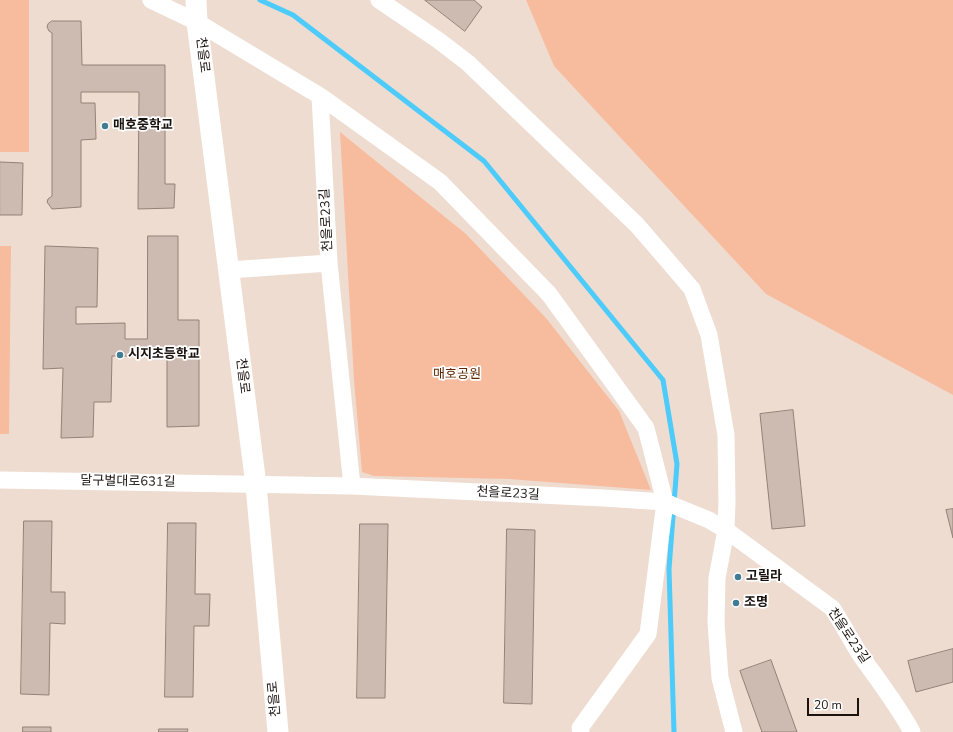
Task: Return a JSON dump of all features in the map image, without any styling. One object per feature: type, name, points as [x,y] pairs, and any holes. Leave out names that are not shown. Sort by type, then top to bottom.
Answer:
[{"type":"street","points":[[151,0],[197,22],[320,96],[440,182],[549,294],[646,428],[665,502],[648,634],[580,728],[581,732]]},
{"type":"street","name":"천을로","points":[[196,0],[197,22],[256,485],[278,732]]},
{"type":"street","points":[[379,0],[438,40],[468,63],[637,224],[692,289],[709,335],[726,436],[726,530],[717,578],[716,622],[720,678],[734,732]]},
{"type":"street","name":"천을로23길","points":[[320,96],[329,263],[352,486]]},
{"type":"street","points":[[229,270],[329,263]]},
{"type":"street","name":"달구벌대로631길","points":[[0,480],[256,485]]},
{"type":"street","name":"천을로23길","points":[[256,485],[352,486],[665,502],[709,520],[726,530],[832,608],[859,652],[899,710],[909,731]]},
{"type":"green space","points":[[0,0],[29,0],[29,152],[0,152]]},
{"type":"green space","points":[[526,0],[953,0],[953,395],[766,294],[554,66]]},
{"type":"green space","name":"매호공원","points":[[340,132],[466,234],[546,318],[619,411],[651,490],[509,479],[374,476],[362,472],[354,380]]},
{"type":"green space","points":[[0,246],[11,246],[9,434],[0,434]]},
{"type":"building","points":[[425,0],[474,0],[482,7],[465,31]]},
{"type":"building","points":[[52,21],[81,21],[82,65],[165,65],[165,184],[175,184],[174,208],[138,209],[139,92],[81,92],[81,103],[95,103],[96,139],[81,140],[81,207],[52,209],[47,202],[52,196],[52,33],[47,27]]},
{"type":"building","points":[[0,162],[23,163],[22,215],[0,215]]},
{"type":"building","points":[[148,236],[178,236],[178,320],[199,320],[199,426],[167,427],[167,356],[112,356],[111,402],[94,402],[93,437],[61,438],[63,368],[43,369],[45,246],[98,248],[97,307],[76,307],[76,324],[125,323],[125,339],[147,339]]},
{"type":"building","points":[[793,410],[805,526],[772,529],[760,414]]},
{"type":"building","points":[[953,509],[953,538],[946,510]]},
{"type":"building","points":[[24,521],[52,521],[51,592],[65,592],[65,624],[50,623],[49,695],[21,694]]},
{"type":"building","points":[[168,523],[196,523],[195,594],[210,594],[209,626],[194,626],[193,697],[165,697]]},
{"type":"building","points":[[360,524],[388,524],[385,698],[357,698]]},
{"type":"building","points":[[507,529],[535,530],[532,704],[504,703]]},
{"type":"building","points":[[953,649],[953,682],[916,692],[908,661]]},
{"type":"building","points":[[771,660],[797,732],[762,732],[740,671]]},
{"type":"building","points":[[23,727],[51,727],[51,732],[23,732]]},
{"type":"building","points":[[159,729],[188,729],[187,732],[159,732]]},
{"type":"waterway","points":[[260,0],[293,15],[484,161],[663,380],[677,464],[669,569],[674,732]]},
{"type":"place","name":"매호중학교","points":[[105,126]]},
{"type":"place","name":"시지초등학교","points":[[120,355]]},
{"type":"place","name":"고릴라","points":[[738,577]]},
{"type":"place","name":"조명","points":[[736,603]]}]
